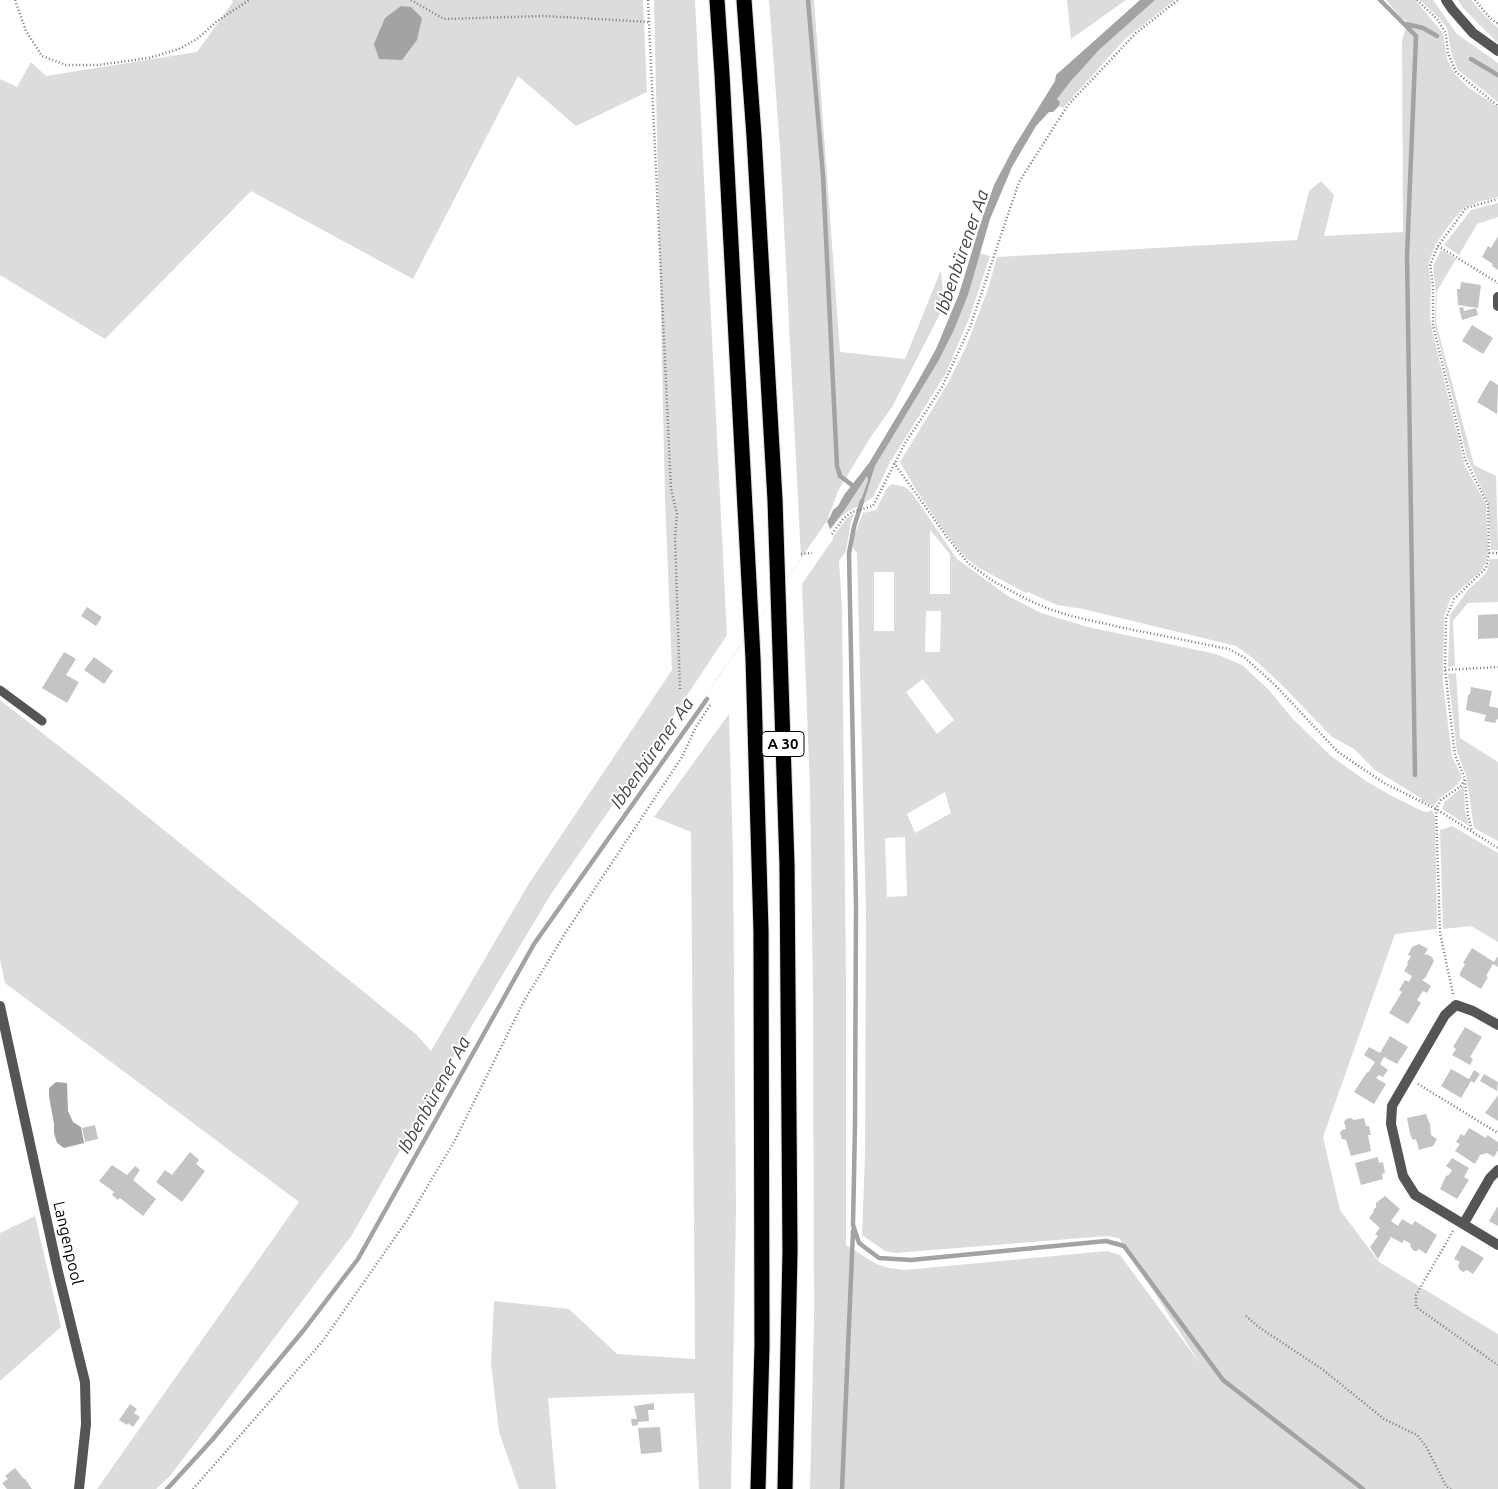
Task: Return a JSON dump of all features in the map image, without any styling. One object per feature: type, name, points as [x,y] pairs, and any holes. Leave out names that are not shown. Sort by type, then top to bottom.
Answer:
[{"type":"highway","name":"A 30","points":[[717,0],[754,658],[760,892],[762,1346],[758,1489]]},
{"type":"highway","name":"A 30","points":[[744,0],[775,500],[787,855],[790,1251],[785,1489]]},
{"type":"street","points":[[1446,0],[1473,33],[1498,52]]},
{"type":"street","points":[[1498,297],[1498,306]]},
{"type":"street","points":[[1498,1025],[1473,1011],[1456,1005],[1445,1015],[1392,1106],[1391,1124],[1403,1176],[1415,1195],[1498,1244]]},
{"type":"street","name":"Langenpool","points":[[0,1006],[56,1262],[85,1382],[86,1424],[79,1489]]},
{"type":"street","points":[[1464,1223],[1490,1178],[1498,1170]]},
{"type":"lane","points":[[0,690],[42,721]]},
{"type":"path","points":[[15,0],[26,30],[42,56],[66,65],[98,65],[149,58],[179,49],[249,0]]},
{"type":"path","points":[[411,0],[444,19],[544,16],[649,22]]},
{"type":"path","points":[[648,0],[671,489],[677,514],[675,537],[680,689]]},
{"type":"path","points":[[832,534],[843,519],[852,512],[873,506],[894,463],[942,387],[970,326],[1019,182],[1068,105],[1136,33],[1178,0]]},
{"type":"path","points":[[1417,0],[1438,20],[1446,34],[1448,53],[1456,72],[1498,106]]},
{"type":"path","points":[[1475,0],[1490,18],[1498,24]]},
{"type":"path","points":[[1473,832],[1468,815],[1465,778],[1455,755],[1445,670],[1446,618],[1454,600],[1486,568],[1489,553],[1488,505],[1466,459],[1434,326],[1433,286],[1430,265],[1438,246],[1466,208],[1498,199]]},
{"type":"path","points":[[1438,246],[1498,283]]},
{"type":"path","points":[[894,463],[968,563],[993,581],[1034,602],[1071,616],[1229,649],[1245,658],[1275,685],[1338,752],[1384,783],[1436,809],[1498,848]]},
{"type":"path","points":[[801,554],[812,553]]},
{"type":"path","points":[[1489,553],[1498,553]]},
{"type":"path","points":[[1445,670],[1498,667]]},
{"type":"path","points":[[193,1489],[322,1342],[408,1219],[454,1142],[524,1001],[566,932],[682,757],[696,727],[710,705]]},
{"type":"path","points":[[1456,1005],[1448,978],[1440,933],[1436,809],[1441,800],[1461,786],[1465,778]]},
{"type":"path","points":[[1408,1078],[1498,1132]]},
{"type":"path","points":[[1464,1223],[1451,1234],[1416,1295],[1416,1307],[1498,1365]]},
{"type":"path","points":[[1246,1316],[1260,1328],[1322,1369],[1384,1419],[1416,1435],[1427,1448],[1446,1486],[1450,1489]]},
{"type":"shaded area","points":[[232,0],[643,0],[647,92],[576,126],[518,76],[413,279],[251,191],[105,339],[0,275],[0,79],[17,87],[31,62],[46,76],[197,52],[233,2]]},
{"type":"shaded area","points":[[654,0],[695,0],[727,635],[644,760],[551,894],[446,1069],[352,1235],[170,1476],[156,1489],[97,1489],[299,1202],[5,983],[0,960],[0,700],[96,775],[417,1035],[431,1051],[528,885],[672,670],[665,497]]},
{"type":"shaded area","points":[[769,0],[814,0],[840,352],[905,359],[941,270],[944,306],[892,407],[870,438],[838,491],[827,521],[801,558],[780,148]]},
{"type":"shaded area","points":[[1067,0],[1126,0],[1071,39]]},
{"type":"shaded area","points":[[1140,0],[1155,0],[1099,50],[1071,81],[1057,99],[1060,102],[1059,106],[1053,112],[1049,112],[1036,126],[1012,167],[990,219],[968,295],[954,330],[939,360],[875,466],[863,504],[859,506],[868,480],[867,476],[846,508],[705,696],[833,510],[838,506],[844,495],[869,463],[917,383],[936,349],[959,294],[994,185],[1014,147],[1055,81],[1056,75]]},
{"type":"shaded area","points":[[1155,0],[1175,0],[1125,39],[1063,108],[1059,106],[1060,102],[1057,99],[1099,50]]},
{"type":"shaded area","points":[[1386,0],[1415,0],[1443,33],[1447,59],[1455,74],[1469,88],[1498,107],[1498,197],[1464,208],[1436,244],[1428,264],[1431,285],[1430,316],[1432,330],[1465,466],[1486,504],[1488,550],[1486,562],[1482,570],[1451,598],[1444,616],[1443,683],[1452,757],[1462,777],[1458,784],[1440,798],[1434,806],[1420,800],[1421,798],[1375,770],[1354,749],[1332,737],[1284,687],[1254,659],[1236,646],[1083,609],[1057,605],[1028,592],[1026,593],[979,568],[965,557],[944,531],[900,462],[948,383],[966,347],[988,289],[997,257],[1297,240],[1309,191],[1321,181],[1334,195],[1324,236],[1403,232],[1402,40],[1408,22],[1401,18]]},
{"type":"shaded area","points":[[1420,0],[1433,0],[1457,34],[1498,63],[1498,102],[1458,70],[1451,52],[1447,28]]},
{"type":"shaded area","points":[[1458,0],[1471,0],[1498,28],[1498,43],[1463,8]]},
{"type":"shaded area","points":[[401,6],[411,7],[422,18],[417,40],[402,60],[379,59],[374,44],[385,18]]},
{"type":"shaded area","points":[[1498,203],[1498,217],[1477,224],[1459,255],[1444,245],[1471,210]]},
{"type":"shaded area","points":[[1441,250],[1456,259],[1437,291],[1436,323],[1474,465],[1496,476],[1498,550],[1491,550],[1488,503],[1467,457],[1435,326],[1436,292],[1433,266]]},
{"type":"shaded area","points":[[979,253],[990,256],[970,316],[946,373],[889,464],[873,497],[863,504],[875,466],[939,360],[954,330],[968,295]]},
{"type":"shaded area","points":[[867,476],[868,480],[859,506],[841,517],[823,538],[846,508]]},
{"type":"shaded area","points":[[892,484],[905,487],[912,493],[957,559],[1008,596],[1041,613],[1088,627],[1216,654],[1242,665],[1269,690],[1292,718],[1331,756],[1366,781],[1390,795],[1422,811],[1428,812],[1431,810],[1433,812],[1435,817],[1437,929],[1395,934],[1323,1137],[1340,1210],[1379,1262],[1498,1334],[1498,1489],[810,1489],[814,1319],[813,994],[810,789],[802,584],[847,518],[855,513],[851,521],[846,551],[839,561],[842,608],[846,978],[846,1245],[876,1264],[905,1270],[1107,1251],[1120,1255],[1201,1365],[1119,1238],[1107,1236],[895,1253],[885,1251],[862,1235],[865,1156],[866,913],[857,553],[853,548],[853,538],[863,513],[876,510],[887,488]],"holes":[[[930,530],[950,554],[950,594],[930,594]],[[874,572],[894,572],[894,631],[874,631]],[[926,611],[941,611],[940,652],[925,652]],[[923,679],[954,720],[937,734],[906,692]],[[945,792],[951,813],[915,833],[907,814]],[[905,837],[907,896],[887,897],[885,838]]]},
{"type":"shaded area","points":[[1490,559],[1498,559],[1498,602],[1468,603],[1453,621],[1455,666],[1448,667],[1450,615],[1468,590],[1485,574]]},
{"type":"shaded area","points":[[1456,673],[1460,738],[1498,762],[1498,841],[1474,828],[1466,775],[1457,752],[1448,674]]},
{"type":"shaded area","points":[[729,714],[733,853],[736,1209],[731,1489],[699,1489],[694,1393],[548,1398],[556,1489],[519,1489],[499,1432],[491,1363],[494,1301],[569,1309],[617,1354],[695,1359],[691,832],[654,817]]},
{"type":"shaded area","points":[[1464,784],[1465,811],[1469,826],[1442,809],[1445,801],[1462,788]]},
{"type":"shaded area","points":[[1452,826],[1498,853],[1498,942],[1471,926],[1443,929],[1440,830]]},
{"type":"shaded area","points":[[56,1082],[67,1083],[68,1111],[73,1122],[81,1127],[84,1143],[64,1148],[57,1143],[49,1096],[49,1088]]},
{"type":"shaded area","points":[[35,1216],[61,1327],[0,1381],[0,1233]]},
{"type":"pier","points":[[827,521],[831,532],[710,705],[705,696]]},
{"type":"building","points":[[1498,236],[1498,270],[1492,266],[1493,264],[1482,257],[1488,246],[1491,248]]},
{"type":"building","points":[[1461,282],[1481,285],[1478,308],[1458,305],[1457,289],[1460,289]]},
{"type":"building","points":[[1463,307],[1464,311],[1476,308],[1478,315],[1462,320],[1459,308]]},
{"type":"building","points":[[1472,325],[1493,338],[1483,354],[1462,341]]},
{"type":"building","points":[[1490,380],[1498,385],[1497,414],[1477,402]]},
{"type":"building","points":[[87,607],[102,617],[96,626],[81,616]]},
{"type":"building","points":[[1498,614],[1498,638],[1478,639],[1478,615]]},
{"type":"building","points":[[64,652],[76,659],[66,675],[79,682],[67,703],[42,688]]},
{"type":"building","points":[[94,657],[113,671],[104,684],[84,670]]},
{"type":"building","points":[[1471,687],[1492,691],[1489,706],[1498,708],[1498,718],[1495,723],[1484,721],[1486,715],[1466,710]]},
{"type":"building","points":[[1419,944],[1428,949],[1424,955],[1427,954],[1432,957],[1434,961],[1422,980],[1431,986],[1427,993],[1423,991],[1417,1000],[1421,1003],[1408,1024],[1389,1013],[1402,992],[1399,990],[1405,980],[1409,982],[1412,976],[1404,971],[1411,956],[1408,955],[1412,947]]},
{"type":"building","points":[[1472,948],[1494,962],[1498,956],[1498,967],[1493,964],[1481,989],[1460,976],[1465,964],[1463,963]]},
{"type":"building","points":[[1465,1027],[1482,1037],[1470,1057],[1473,1059],[1470,1065],[1452,1055],[1456,1049],[1453,1047]]},
{"type":"building","points":[[1390,1036],[1408,1047],[1397,1064],[1384,1057],[1380,1064],[1388,1070],[1383,1077],[1379,1075],[1376,1078],[1386,1084],[1374,1104],[1354,1092],[1375,1062],[1364,1055],[1369,1047],[1380,1053]]},
{"type":"building","points":[[1451,1069],[1469,1079],[1474,1070],[1480,1074],[1474,1083],[1471,1081],[1461,1098],[1441,1086]]},
{"type":"building","points":[[1484,1074],[1498,1082],[1497,1091],[1480,1081]]},
{"type":"building","points":[[1498,1095],[1498,1121],[1485,1113]]},
{"type":"building","points":[[1426,1114],[1430,1124],[1431,1135],[1437,1139],[1433,1146],[1419,1150],[1416,1139],[1413,1140],[1410,1134],[1407,1118]]},
{"type":"building","points":[[1351,1118],[1354,1120],[1364,1118],[1366,1126],[1369,1126],[1371,1135],[1368,1135],[1371,1151],[1351,1156],[1346,1140],[1342,1139],[1340,1133],[1346,1129],[1344,1122],[1346,1119]]},
{"type":"building","points":[[95,1125],[98,1139],[85,1142],[82,1128]]},
{"type":"building","points":[[1469,1128],[1486,1138],[1487,1135],[1498,1142],[1498,1150],[1494,1157],[1487,1153],[1480,1155],[1475,1164],[1455,1151],[1460,1144],[1456,1142],[1461,1134],[1464,1136]]},
{"type":"building","points":[[190,1152],[199,1160],[196,1164],[205,1171],[182,1202],[156,1182],[165,1170],[172,1175]]},
{"type":"building","points":[[1378,1157],[1379,1163],[1383,1162],[1385,1173],[1382,1174],[1383,1179],[1361,1185],[1355,1163]]},
{"type":"building","points":[[1452,1158],[1469,1168],[1464,1177],[1469,1180],[1457,1199],[1440,1189],[1446,1176],[1452,1170],[1446,1166]]},
{"type":"building","points":[[112,1165],[127,1175],[135,1166],[140,1170],[133,1180],[156,1199],[143,1216],[120,1198],[118,1200],[112,1195],[114,1192],[99,1181]]},
{"type":"building","points":[[1385,1196],[1400,1209],[1391,1221],[1398,1226],[1402,1219],[1412,1225],[1415,1221],[1437,1235],[1426,1254],[1419,1249],[1414,1251],[1410,1246],[1411,1244],[1404,1240],[1402,1243],[1391,1237],[1378,1259],[1370,1247],[1378,1236],[1375,1234],[1380,1228],[1369,1218],[1376,1207],[1376,1203]]},
{"type":"building","points":[[1498,1206],[1498,1226],[1489,1221]]},
{"type":"building","points":[[1462,1245],[1484,1258],[1473,1274],[1467,1270],[1463,1272],[1459,1269],[1458,1265],[1460,1262],[1454,1259]]},
{"type":"building","points":[[654,1403],[654,1410],[648,1410],[649,1421],[638,1422],[638,1425],[632,1426],[631,1419],[637,1419],[634,1406]]},
{"type":"building","points":[[130,1404],[137,1409],[134,1413],[140,1417],[133,1427],[119,1420]]},
{"type":"building","points":[[660,1427],[662,1452],[641,1454],[638,1428]]},
{"type":"building","points":[[15,1468],[32,1489],[7,1489],[2,1483],[8,1479],[5,1476]]},
{"type":"waterway","points":[[808,0],[823,176],[837,466],[840,476],[856,488]]},
{"type":"waterway","points":[[1380,0],[1416,36],[1407,256],[1415,775]]},
{"type":"waterway","points":[[1406,24],[1423,28],[1437,36]]},
{"type":"waterway","points":[[1471,59],[1498,75]]},
{"type":"waterway","points":[[862,501],[849,553],[856,905],[853,1225],[859,1243],[879,1258],[911,1260],[1106,1241],[1124,1246],[1223,1380],[1363,1489]]},
{"type":"waterway","name":"Ibbenbürener Aa","points":[[167,1489],[212,1440],[303,1331],[358,1259],[534,944],[707,699]]},
{"type":"waterway","points":[[842,1489],[853,1231]]}]
